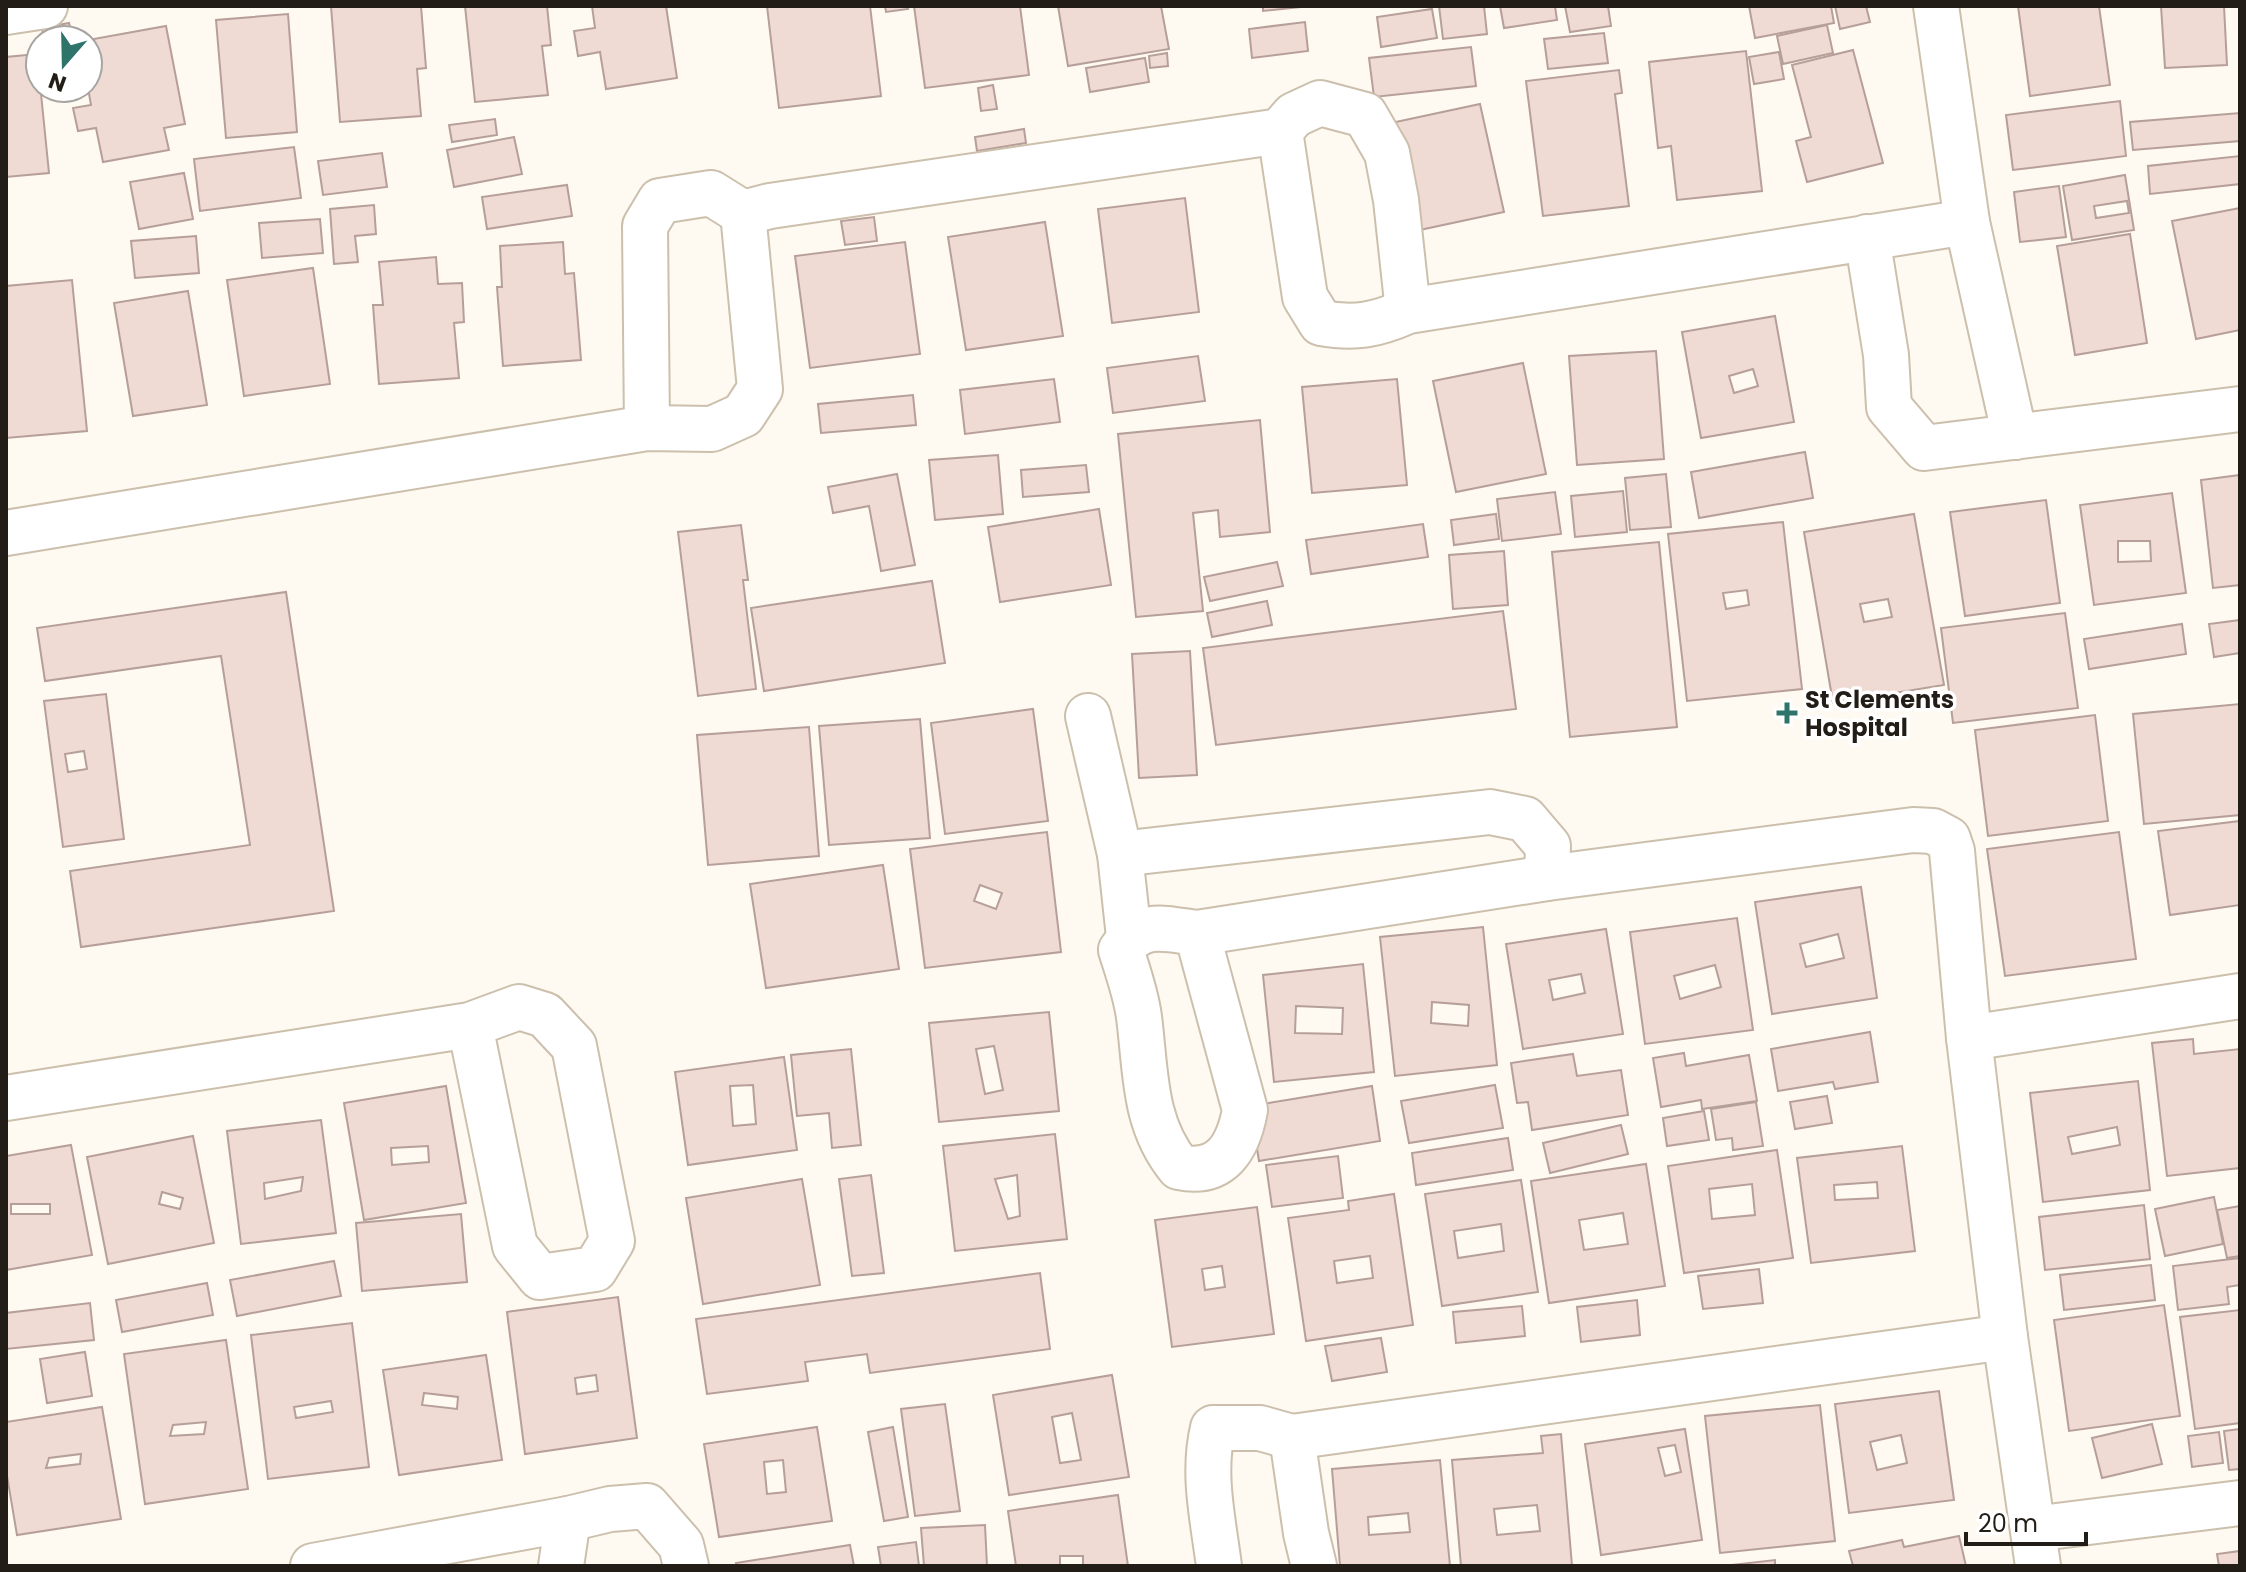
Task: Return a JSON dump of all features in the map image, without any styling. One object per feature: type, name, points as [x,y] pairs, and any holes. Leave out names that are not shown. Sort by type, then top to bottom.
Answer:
[{"type":"street","points":[[6,12],[45,6]]},
{"type":"street","points":[[1936,6],[1967,222],[2015,437]]},
{"type":"street","points":[[647,428],[645,226],[660,201],[711,193],[743,213],[770,206],[1280,131],[1294,115],[1320,103],[1365,115],[1387,153],[1396,200],[1408,311]]},
{"type":"street","points":[[1280,131],[1305,297],[1321,323],[1346,327],[1381,323],[1408,311],[1967,222]]},
{"type":"street","points":[[6,533],[647,428],[712,429],[743,415],[760,389],[743,213]]},
{"type":"street","points":[[1867,237],[1886,355],[1889,407],[1924,448],[2240,409]]},
{"type":"street","points":[[1088,716],[1120,854],[1129,937]]},
{"type":"street","points":[[1120,854],[1490,812],[1525,819],[1533,828],[1548,846],[1547,878]]},
{"type":"street","points":[[1197,933],[1245,1110],[1241,1132],[1226,1159],[1196,1170],[1179,1167],[1167,1153],[1149,1111],[1138,1013],[1121,950],[1129,937],[1144,929],[1197,933],[1547,878],[1913,830],[1933,831],[1948,839],[1952,851],[1969,1038],[2005,1337],[2035,1547],[2240,1503]]},
{"type":"street","points":[[1969,1038],[2240,996]]},
{"type":"street","points":[[6,1098],[470,1025],[519,1007],[545,1015],[574,1046],[612,1241],[595,1269],[540,1277],[515,1246],[470,1025]]},
{"type":"street","points":[[1219,1566],[1209,1505],[1206,1455],[1213,1428],[1260,1428],[1292,1437],[2005,1337]]},
{"type":"street","points":[[1292,1437],[1314,1566]]},
{"type":"street","points":[[313,1566],[610,1509],[647,1506],[681,1545],[686,1566]]},
{"type":"street","points":[[561,1566],[568,1519]]},
{"type":"building","points":[[331,6],[421,6],[426,68],[417,69],[421,116],[340,122]]},
{"type":"building","points":[[465,6],[547,6],[551,45],[542,46],[548,95],[475,102]]},
{"type":"building","points":[[592,6],[666,6],[677,78],[606,89],[600,52],[578,56],[574,31],[595,28]]},
{"type":"building","points":[[767,6],[870,6],[881,96],[779,108]]},
{"type":"building","points":[[885,6],[907,6],[908,9],[886,12]]},
{"type":"building","points":[[914,6],[1020,6],[1029,75],[925,88]]},
{"type":"building","points":[[1058,6],[1161,6],[1169,49],[1068,66]]},
{"type":"building","points":[[1263,6],[1311,6],[1263,11]]},
{"type":"building","points":[[1439,6],[1484,6],[1487,34],[1443,39]]},
{"type":"building","points":[[1500,6],[1555,6],[1557,20],[1504,28]]},
{"type":"building","points":[[1565,6],[1608,6],[1611,26],[1570,32]]},
{"type":"building","points":[[1749,6],[1831,6],[1834,23],[1755,38]]},
{"type":"building","points":[[1835,6],[1866,6],[1870,22],[1840,29]]},
{"type":"building","points":[[2018,6],[2099,6],[2110,85],[2030,96]]},
{"type":"building","points":[[2161,6],[2224,6],[2227,65],[2165,68]]},
{"type":"building","points":[[1432,9],[1437,38],[1381,47],[1377,17]]},
{"type":"building","points":[[288,14],[297,132],[226,138],[216,20]]},
{"type":"building","points":[[1305,22],[1308,51],[1252,58],[1249,29]]},
{"type":"building","points":[[1827,25],[1833,53],[1783,64],[1777,36]]},
{"type":"building","points":[[166,26],[185,124],[164,128],[169,150],[103,162],[96,128],[78,131],[73,108],[104,104],[104,37]]},
{"type":"building","points":[[1604,33],[1608,63],[1548,69],[1544,39]]},
{"type":"building","points":[[1471,47],[1476,86],[1374,97],[1369,58]]},
{"type":"building","points":[[1853,50],[1883,163],[1807,182],[1796,141],[1811,137],[1792,65]]},
{"type":"building","points":[[1746,51],[1762,191],[1677,200],[1671,146],[1658,148],[1649,62]]},
{"type":"building","points":[[1779,52],[1784,79],[1754,84],[1749,57]]},
{"type":"building","points":[[1167,53],[1168,66],[1150,68],[1149,56]]},
{"type":"building","points":[[24,55],[24,104],[42,104],[49,173],[6,177],[6,57]]},
{"type":"building","points":[[1145,58],[1149,82],[1090,92],[1086,68]]},
{"type":"building","points":[[1619,70],[1622,93],[1615,94],[1629,206],[1543,216],[1526,81]]},
{"type":"building","points":[[993,85],[997,109],[981,111],[978,88]]},
{"type":"building","points":[[2120,101],[2126,156],[2013,170],[2006,115]]},
{"type":"building","points":[[1480,104],[1504,212],[1415,231],[1391,123]]},
{"type":"building","points":[[2240,113],[2240,141],[2133,150],[2130,122]]},
{"type":"building","points":[[495,119],[497,135],[452,142],[449,125]]},
{"type":"building","points":[[1024,129],[1026,143],[977,151],[975,137]]},
{"type":"building","points":[[514,137],[522,174],[454,187],[447,150]]},
{"type":"building","points":[[294,147],[301,198],[200,211],[194,159]]},
{"type":"building","points":[[382,153],[387,187],[323,195],[318,161]]},
{"type":"building","points":[[2240,156],[2240,184],[2150,194],[2148,166]]},
{"type":"building","points":[[184,173],[193,219],[139,229],[130,182]]},
{"type":"building","points":[[2125,175],[2134,230],[2072,240],[2063,186]],"holes":[[[2127,201],[2129,213],[2096,218],[2094,206]]]},
{"type":"building","points":[[567,185],[572,216],[487,229],[482,197]]},
{"type":"building","points":[[2059,186],[2066,237],[2020,242],[2014,192]]},
{"type":"building","points":[[1185,198],[1199,312],[1112,323],[1098,209]]},
{"type":"building","points":[[374,205],[376,234],[355,236],[358,262],[334,264],[330,209]]},
{"type":"building","points":[[2240,208],[2240,330],[2196,339],[2172,221]]},
{"type":"building","points":[[874,217],[877,241],[845,245],[841,221]]},
{"type":"building","points":[[320,219],[323,253],[262,258],[259,223]]},
{"type":"building","points":[[1045,222],[1063,336],[966,350],[948,237]]},
{"type":"building","points":[[2130,234],[2147,343],[2075,355],[2057,246]]},
{"type":"building","points":[[196,236],[199,273],[135,278],[131,241]]},
{"type":"building","points":[[563,242],[565,274],[574,273],[581,360],[503,366],[497,287],[502,287],[500,246]]},
{"type":"building","points":[[905,242],[920,354],[810,368],[795,256]]},
{"type":"building","points":[[436,257],[438,284],[462,283],[464,322],[454,323],[459,378],[379,384],[373,305],[383,305],[379,262]]},
{"type":"building","points":[[313,268],[330,384],[244,396],[227,280]]},
{"type":"building","points":[[72,280],[87,431],[6,438],[6,286]]},
{"type":"building","points":[[188,291],[207,405],[133,416],[114,303]]},
{"type":"building","points":[[1775,316],[1794,422],[1701,438],[1682,332]],"holes":[[[1753,369],[1758,386],[1734,393],[1729,376]]]},
{"type":"building","points":[[1656,351],[1664,459],[1577,465],[1569,356]]},
{"type":"building","points":[[1198,356],[1205,401],[1113,413],[1107,368]]},
{"type":"building","points":[[1523,363],[1546,474],[1456,492],[1433,381]]},
{"type":"building","points":[[1054,379],[1060,422],[965,434],[960,390]]},
{"type":"building","points":[[1397,379],[1407,485],[1312,493],[1302,387]]},
{"type":"building","points":[[913,395],[916,425],[821,433],[818,404]]},
{"type":"building","points":[[1260,420],[1270,532],[1220,537],[1218,510],[1193,513],[1203,611],[1136,617],[1118,434]]},
{"type":"building","points":[[1805,452],[1813,498],[1699,518],[1691,472]]},
{"type":"building","points":[[998,455],[1003,514],[935,520],[929,460]]},
{"type":"building","points":[[1086,465],[1089,492],[1023,497],[1021,470]]},
{"type":"building","points":[[897,474],[915,565],[881,571],[869,506],[833,513],[828,487]]},
{"type":"building","points":[[1666,474],[1671,527],[1630,530],[1625,478]]},
{"type":"building","points":[[2240,475],[2240,585],[2213,588],[2201,480]]},
{"type":"building","points":[[1623,491],[1627,532],[1575,537],[1571,496]]},
{"type":"building","points":[[1555,492],[1561,534],[1502,541],[1497,499]]},
{"type":"building","points":[[2172,493],[2186,593],[2094,605],[2080,505]],"holes":[[[2118,541],[2150,541],[2151,561],[2118,562]]]},
{"type":"building","points":[[2046,500],[2060,603],[1965,616],[1950,512]]},
{"type":"building","points":[[1099,509],[1111,585],[1000,602],[988,527]]},
{"type":"building","points":[[1496,514],[1499,539],[1454,545],[1451,520]]},
{"type":"building","points":[[1914,514],[1944,685],[1833,703],[1804,532]],"holes":[[[1888,599],[1892,617],[1864,622],[1860,604]]]},
{"type":"building","points":[[1783,522],[1802,689],[1687,701],[1668,534]],"holes":[[[1747,590],[1749,605],[1726,609],[1723,593]]]},
{"type":"building","points":[[1423,524],[1428,557],[1311,574],[1306,540]]},
{"type":"building","points":[[741,525],[748,580],[743,580],[756,689],[698,696],[678,532]]},
{"type":"building","points":[[1659,542],[1677,727],[1570,737],[1552,552]]},
{"type":"building","points":[[1504,551],[1508,605],[1453,609],[1449,555]]},
{"type":"building","points":[[1277,562],[1283,586],[1210,601],[1204,577]]},
{"type":"building","points":[[932,581],[945,663],[764,691],[751,608]]},
{"type":"building","points":[[286,592],[334,911],[81,947],[70,871],[250,845],[221,656],[45,681],[37,628]]},
{"type":"building","points":[[1267,601],[1272,625],[1212,637],[1207,613]]},
{"type":"building","points":[[1503,611],[1516,709],[1216,745],[1203,648]]},
{"type":"building","points":[[2065,613],[2078,708],[1953,723],[1941,628]]},
{"type":"building","points":[[2240,620],[2240,653],[2214,657],[2209,624]]},
{"type":"building","points":[[2182,624],[2186,654],[2089,669],[2084,639]]},
{"type":"building","points":[[1190,651],[1197,775],[1139,778],[1132,654]]},
{"type":"building","points":[[106,694],[124,839],[63,847],[44,701]],"holes":[[[84,751],[87,769],[68,772],[65,754]]]},
{"type":"building","points":[[2240,704],[2240,815],[2144,824],[2133,714]]},
{"type":"building","points":[[1033,709],[1048,821],[945,834],[931,723]]},
{"type":"building","points":[[2095,715],[2108,821],[1988,836],[1975,730]]},
{"type":"building","points":[[920,719],[930,838],[829,845],[819,726]]},
{"type":"building","points":[[809,727],[819,856],[708,865],[697,735]]},
{"type":"building","points":[[2240,821],[2240,905],[2170,915],[2158,831]]},
{"type":"building","points":[[1047,832],[1061,952],[925,968],[910,849]],"holes":[[[980,885],[1002,893],[996,909],[974,901]]]},
{"type":"building","points":[[2119,832],[2136,959],[2005,976],[1987,849]]},
{"type":"building","points":[[883,865],[899,969],[766,988],[750,884]]},
{"type":"building","points":[[1861,887],[1877,998],[1772,1014],[1755,902]],"holes":[[[1838,934],[1844,958],[1806,967],[1800,944]]]},
{"type":"building","points":[[1737,918],[1753,1030],[1645,1044],[1630,932]],"holes":[[[1715,965],[1721,987],[1680,999],[1674,976]]]},
{"type":"building","points":[[1483,927],[1497,1065],[1395,1076],[1380,937]],"holes":[[[1432,1002],[1469,1005],[1468,1026],[1431,1023]]]},
{"type":"building","points":[[1606,929],[1623,1034],[1523,1049],[1506,944]],"holes":[[[1581,974],[1585,993],[1553,1000],[1549,980]]]},
{"type":"building","points":[[1363,964],[1374,1072],[1274,1082],[1263,975]],"holes":[[[1296,1006],[1343,1008],[1342,1034],[1295,1033]]]},
{"type":"building","points":[[1049,1012],[1059,1111],[939,1122],[929,1023]],"holes":[[[994,1046],[1003,1090],[985,1094],[976,1049]]]},
{"type":"building","points":[[1870,1032],[1878,1082],[1835,1089],[1833,1082],[1778,1091],[1771,1049]]},
{"type":"building","points":[[2193,1039],[2194,1054],[2240,1049],[2240,1168],[2167,1176],[2152,1043]]},
{"type":"building","points":[[851,1049],[861,1145],[832,1148],[829,1113],[797,1116],[791,1055]]},
{"type":"building","points":[[1684,1053],[1686,1066],[1749,1055],[1757,1101],[1702,1109],[1701,1100],[1661,1107],[1653,1058]]},
{"type":"building","points":[[1573,1054],[1577,1076],[1621,1070],[1628,1115],[1532,1130],[1528,1102],[1517,1103],[1511,1063]]},
{"type":"building","points":[[784,1057],[797,1150],[688,1165],[675,1072]],"holes":[[[753,1085],[756,1124],[733,1126],[730,1086]]]},
{"type":"building","points":[[2138,1081],[2150,1190],[2043,1202],[2030,1093]],"holes":[[[2117,1127],[2120,1145],[2072,1154],[2068,1137]]]},
{"type":"building","points":[[1495,1085],[1503,1128],[1409,1143],[1401,1101]]},
{"type":"building","points":[[446,1086],[466,1203],[364,1220],[344,1103]],"holes":[[[428,1146],[429,1162],[392,1165],[391,1148]]]},
{"type":"building","points":[[1372,1086],[1380,1141],[1259,1161],[1250,1106]]},
{"type":"building","points":[[1827,1096],[1832,1123],[1795,1129],[1790,1102]]},
{"type":"building","points":[[1756,1102],[1763,1146],[1733,1150],[1732,1138],[1716,1140],[1711,1109]]},
{"type":"building","points":[[1704,1111],[1709,1140],[1667,1146],[1663,1118]]},
{"type":"building","points":[[321,1120],[336,1233],[241,1244],[227,1131]],"holes":[[[303,1177],[301,1191],[265,1199],[264,1183]]]},
{"type":"building","points":[[1621,1125],[1628,1154],[1550,1173],[1543,1143]]},
{"type":"building","points":[[1055,1134],[1067,1239],[955,1251],[943,1146]],"holes":[[[1017,1175],[1020,1216],[1008,1219],[995,1179]]]},
{"type":"building","points":[[193,1136],[214,1243],[108,1264],[87,1157]],"holes":[[[162,1192],[183,1198],[180,1209],[159,1204]]]},
{"type":"building","points":[[1508,1138],[1513,1170],[1416,1185],[1412,1153]]},
{"type":"building","points":[[71,1145],[92,1255],[6,1270],[6,1156]],"holes":[[[11,1204],[50,1204],[50,1214],[11,1214]]]},
{"type":"building","points":[[1902,1146],[1915,1251],[1811,1263],[1797,1158]],"holes":[[[1877,1182],[1878,1198],[1835,1200],[1834,1185]]]},
{"type":"building","points":[[1777,1150],[1793,1258],[1684,1273],[1668,1166]],"holes":[[[1752,1184],[1755,1215],[1712,1219],[1709,1189]]]},
{"type":"building","points":[[1338,1156],[1343,1198],[1272,1207],[1266,1165]]},
{"type":"building","points":[[1646,1164],[1665,1286],[1549,1303],[1531,1181]],"holes":[[[1623,1213],[1628,1244],[1584,1250],[1579,1220]]]},
{"type":"building","points":[[871,1175],[884,1273],[852,1276],[839,1179]]},
{"type":"building","points":[[802,1179],[820,1285],[703,1304],[686,1198]]},
{"type":"building","points":[[1521,1180],[1538,1292],[1442,1306],[1425,1194]],"holes":[[[1501,1224],[1504,1251],[1458,1258],[1454,1231]]]},
{"type":"building","points":[[1394,1194],[1413,1325],[1306,1341],[1288,1218],[1349,1210],[1348,1201]],"holes":[[[1370,1256],[1373,1278],[1337,1283],[1334,1261]]]},
{"type":"building","points":[[2214,1197],[2223,1244],[2165,1256],[2155,1209]]},
{"type":"building","points":[[2144,1205],[2150,1259],[2045,1270],[2039,1217]]},
{"type":"building","points":[[2240,1206],[2240,1256],[2227,1258],[2217,1210]]},
{"type":"building","points":[[1257,1207],[1274,1334],[1172,1347],[1155,1220]],"holes":[[[1222,1266],[1225,1287],[1205,1290],[1202,1269]]]},
{"type":"building","points":[[461,1214],[467,1282],[362,1291],[356,1223]]},
{"type":"building","points":[[2240,1258],[2240,1285],[2227,1287],[2229,1304],[2178,1310],[2173,1266]]},
{"type":"building","points":[[334,1261],[341,1296],[237,1316],[230,1280]]},
{"type":"building","points":[[2151,1265],[2155,1300],[2064,1310],[2060,1275]]},
{"type":"building","points":[[1759,1269],[1763,1303],[1703,1309],[1698,1276]]},
{"type":"building","points":[[1040,1273],[1050,1349],[870,1373],[867,1354],[805,1362],[808,1381],[707,1394],[696,1319]]},
{"type":"building","points":[[207,1283],[213,1315],[122,1332],[116,1300]]},
{"type":"building","points":[[618,1297],[637,1438],[525,1454],[507,1312]],"holes":[[[596,1375],[598,1391],[577,1394],[575,1378]]]},
{"type":"building","points":[[1637,1300],[1640,1335],[1581,1342],[1577,1307]]},
{"type":"building","points":[[90,1303],[94,1340],[6,1349],[6,1313]]},
{"type":"building","points":[[2164,1305],[2180,1416],[2069,1431],[2054,1320]]},
{"type":"building","points":[[1522,1306],[1525,1336],[1456,1343],[1453,1312]]},
{"type":"building","points":[[2240,1310],[2240,1423],[2195,1429],[2180,1317]]},
{"type":"building","points":[[352,1323],[369,1467],[268,1479],[251,1335]],"holes":[[[331,1401],[333,1412],[296,1418],[294,1407]]]},
{"type":"building","points":[[1381,1338],[1387,1372],[1332,1381],[1325,1346]]},
{"type":"building","points":[[226,1340],[248,1489],[145,1504],[124,1354]],"holes":[[[206,1422],[204,1434],[170,1436],[173,1425]]]},
{"type":"building","points":[[85,1352],[92,1396],[47,1403],[40,1359]]},
{"type":"building","points":[[486,1355],[502,1460],[399,1475],[383,1370]],"holes":[[[424,1393],[458,1397],[457,1409],[422,1405]]]},
{"type":"building","points":[[1112,1375],[1129,1477],[1009,1495],[993,1395]],"holes":[[[1072,1413],[1081,1460],[1060,1463],[1052,1417]]]},
{"type":"building","points":[[1939,1391],[1954,1500],[1849,1513],[1835,1404]],"holes":[[[1901,1435],[1907,1463],[1877,1470],[1870,1442]]]},
{"type":"building","points":[[945,1404],[960,1511],[915,1516],[901,1409]]},
{"type":"building","points":[[1820,1405],[1835,1541],[1720,1553],[1705,1416]]},
{"type":"building","points":[[102,1407],[121,1519],[17,1535],[6,1470],[6,1422]],"holes":[[[81,1454],[80,1464],[46,1468],[49,1458]]]},
{"type":"building","points":[[2152,1424],[2162,1464],[2102,1478],[2092,1438]]},
{"type":"building","points":[[817,1427],[832,1521],[719,1537],[704,1444]],"holes":[[[783,1460],[786,1492],[767,1494],[764,1462]]]},
{"type":"building","points":[[893,1427],[908,1517],[884,1521],[868,1432]]},
{"type":"building","points":[[1685,1429],[1702,1540],[1601,1555],[1585,1444]],"holes":[[[1675,1445],[1681,1472],[1665,1476],[1658,1448]]]},
{"type":"building","points":[[2240,1429],[2240,1469],[2229,1470],[2224,1431]]},
{"type":"building","points":[[2219,1432],[2223,1463],[2192,1467],[2188,1436]]},
{"type":"building","points":[[1561,1434],[1572,1566],[1461,1566],[1452,1460],[1543,1453],[1541,1436]],"holes":[[[1537,1505],[1540,1531],[1497,1535],[1494,1509]]]},
{"type":"building","points":[[1440,1460],[1450,1566],[1340,1566],[1332,1469]],"holes":[[[1408,1513],[1410,1532],[1369,1535],[1368,1517]]]},
{"type":"building","points":[[1118,1495],[1128,1566],[1083,1566],[1083,1556],[1060,1556],[1060,1566],[1016,1566],[1008,1511]]},
{"type":"building","points":[[985,1525],[987,1566],[924,1566],[921,1528]]},
{"type":"building","points":[[1959,1536],[1966,1566],[1853,1566],[1849,1551],[1902,1540],[1904,1547]]},
{"type":"building","points":[[916,1542],[919,1566],[881,1566],[878,1547]]},
{"type":"building","points":[[850,1545],[854,1566],[737,1566],[736,1563]]},
{"type":"building","points":[[2240,1551],[2240,1566],[2219,1566],[2217,1554]]},
{"type":"building","points":[[1775,1560],[1775,1566],[1723,1566]]},
{"type":"place","name":"St Clements Hospital","points":[[1787,713]]}]
